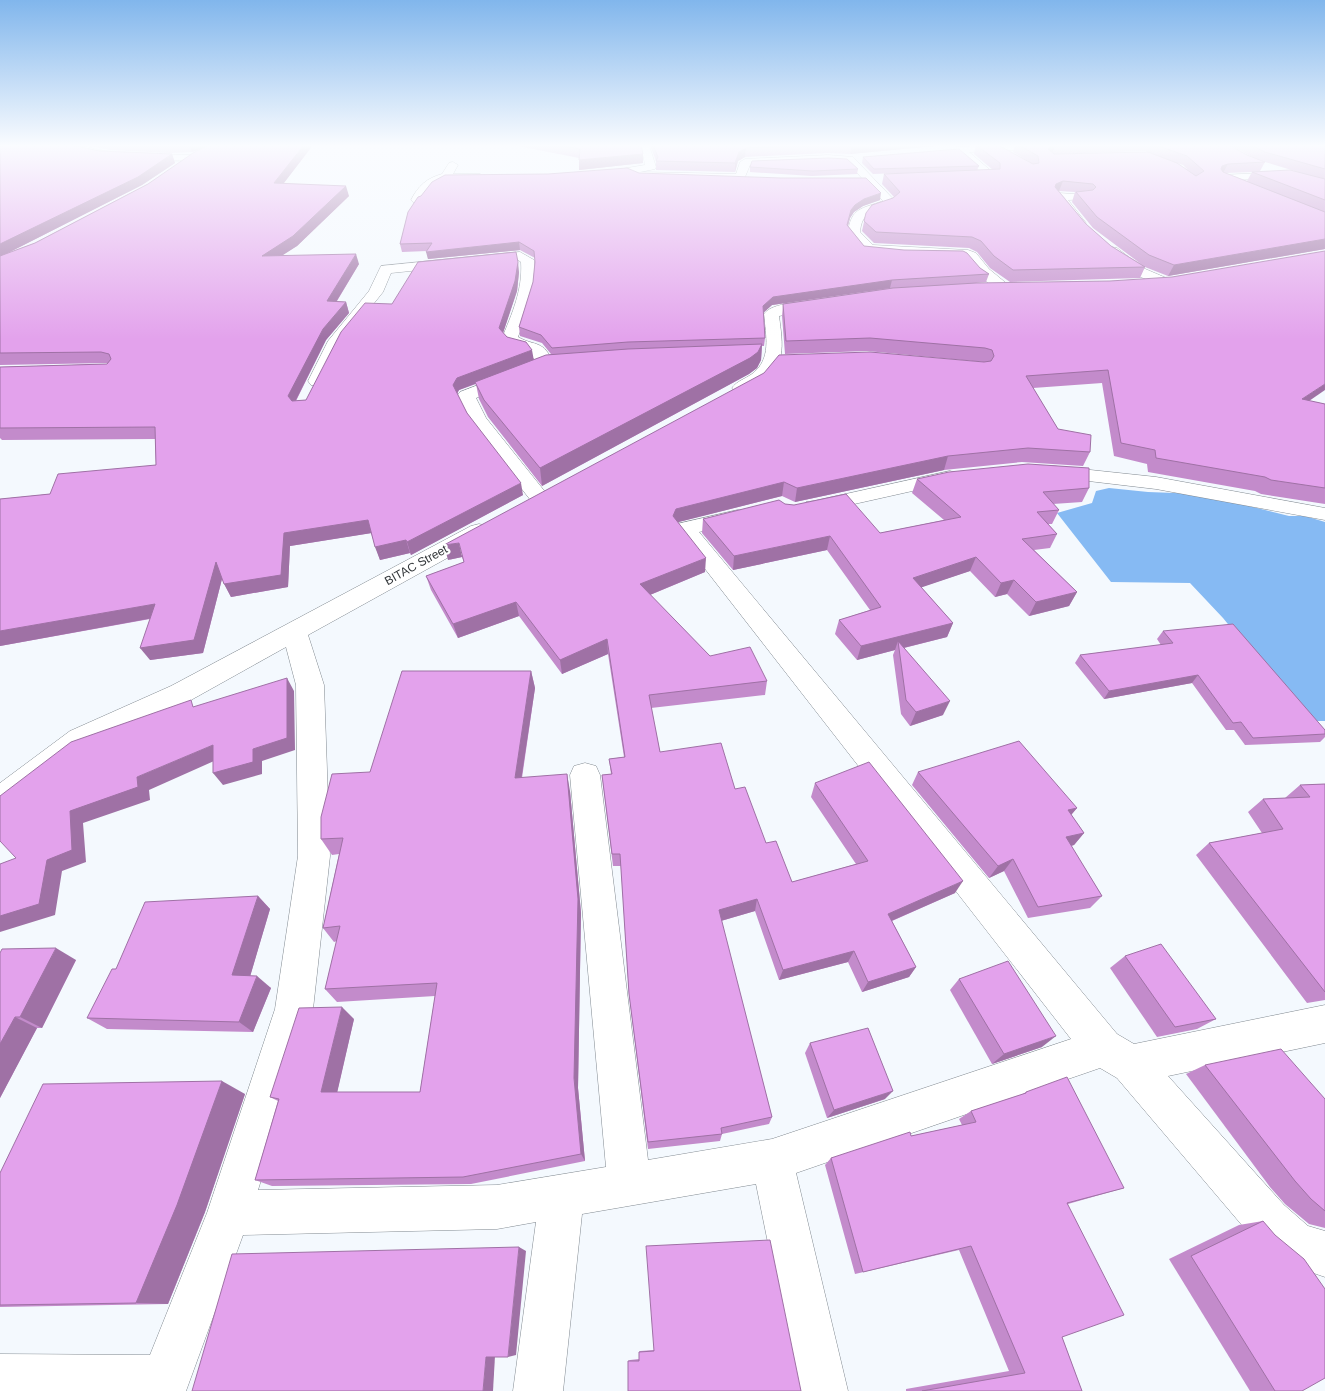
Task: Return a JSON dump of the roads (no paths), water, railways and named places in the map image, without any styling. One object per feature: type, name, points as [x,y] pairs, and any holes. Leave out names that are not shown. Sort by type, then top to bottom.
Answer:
[{"type":"street","points":[[865,210],[858,214],[854,223],[854,233],[869,249],[902,252],[963,253],[971,256],[984,272],[1014,288],[980,289]]},
{"type":"street","points":[[1070,210],[1088,232]]},
{"type":"street","points":[[1103,244],[1138,271],[1174,281],[1123,286]]},
{"type":"street","points":[[310,392],[336,341],[376,292],[386,269],[520,256],[527,260],[529,269],[526,289],[510,338],[516,344],[523,344],[542,353],[542,366],[466,396],[478,420],[540,498]]},
{"type":"street","points":[[722,398],[756,380],[767,370],[775,357],[771,314],[777,310],[844,300]]},
{"type":"street","points":[[1031,470],[1094,474],[1182,487],[1325,514]]},
{"type":"street","points":[[791,512],[944,478],[973,475]]},
{"type":"street","points":[[522,507],[557,488]]},
{"type":"street","points":[[763,509],[685,529],[1117,1056],[1268,1221],[1295,1245],[1325,1254]]},
{"type":"street","name":"BITAC Street","points":[[0,800],[80,739],[181,693],[496,522]]},
{"type":"street","points":[[0,1378],[163,1385],[229,1213],[294,1009],[314,856],[310,685],[294,631]]},
{"type":"street","points":[[585,775],[629,1184]]},
{"type":"street","points":[[229,1213],[497,1207],[772,1160],[1117,1056],[1325,1024]]},
{"type":"street","points":[[772,1160],[823,1391]]},
{"type":"street","points":[[538,1391],[562,1196]]},
{"type":"water","points":[[1109,488],[1201,494],[1289,516],[1305,516],[1325,522],[1325,721],[1307,721],[1223,618],[1190,583],[1111,582],[1057,513],[1092,503],[1096,491]]}]
